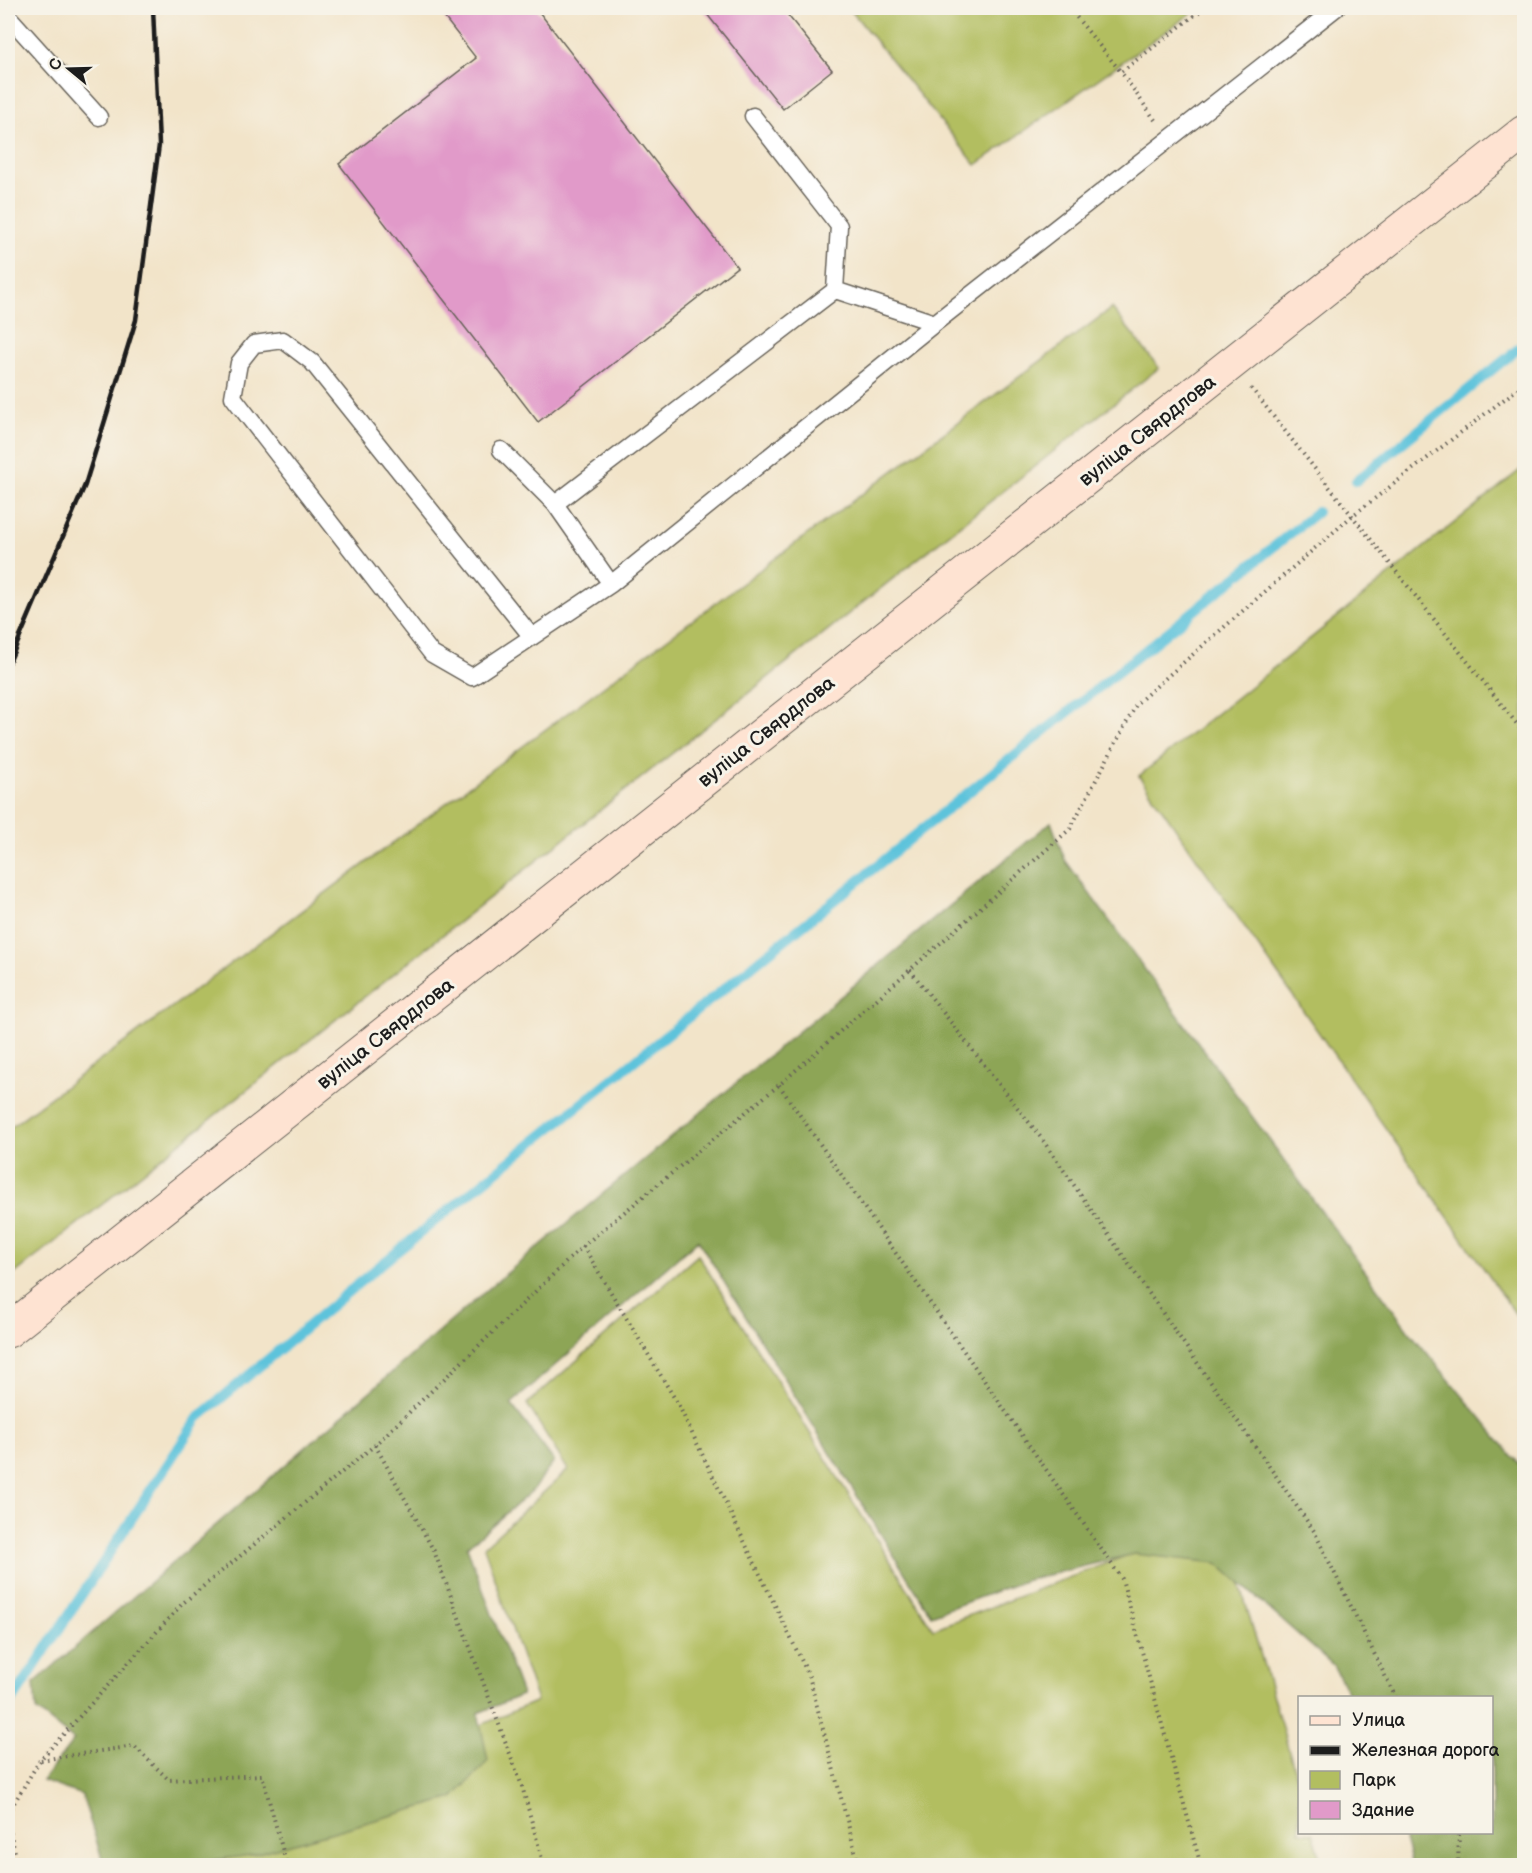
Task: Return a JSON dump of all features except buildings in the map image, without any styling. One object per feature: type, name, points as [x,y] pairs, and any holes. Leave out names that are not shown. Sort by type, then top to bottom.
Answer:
[{"type":"main road","name":"вуліца Свярдлова","points":[[8,1330],[1524,132]]},
{"type":"lane","points":[[531,637],[312,362],[283,340],[254,344],[239,363],[233,397],[432,654],[472,677],[611,584],[935,323],[1336,8]]},
{"type":"lane","points":[[8,16],[99,117]]},
{"type":"lane","points":[[555,504],[835,290],[839,226],[753,116]]},
{"type":"lane","points":[[835,290],[935,323]]},
{"type":"lane","points":[[501,450],[555,504],[611,584]]},
{"type":"path","points":[[1069,8],[1121,72],[1170,140]]},
{"type":"path","points":[[1121,72],[1204,8]]},
{"type":"path","points":[[1231,364],[1524,733]]},
{"type":"path","points":[[8,1813],[40,1760],[183,1603],[375,1445],[583,1246],[778,1085],[1070,829],[1137,703],[1352,516],[1524,384]]},
{"type":"path","points":[[910,970],[1042,1138],[1314,1530],[1395,1696]]},
{"type":"path","points":[[778,1085],[1122,1579],[1201,1866]]},
{"type":"path","points":[[583,1246],[678,1404],[809,1676],[859,1866]]},
{"type":"path","points":[[375,1445],[434,1551],[522,1786],[544,1866]]},
{"type":"path","points":[[40,1760],[134,1746],[169,1780],[262,1775],[287,1866]]},
{"type":"path","points":[[8,1821],[18,1866]]},
{"type":"path","points":[[1458,1866],[1459,1834]]},
{"type":"green space","points":[[849,8],[1199,8],[976,165]]},
{"type":"green space","points":[[1112,308],[1159,368],[8,1279],[8,1129]]},
{"type":"green space","points":[[1524,467],[1524,1326],[1139,776]]},
{"type":"green space","points":[[1051,822],[1065,860],[1408,1330],[1524,1470],[1524,1865],[1412,1865],[1403,1834],[1493,1834],[1493,1696],[1349,1696],[1333,1665],[1217,1563],[1134,1554],[1027,1580],[931,1615],[698,1240],[511,1404],[554,1461],[533,1490],[467,1547],[522,1695],[478,1713],[488,1761],[453,1798],[252,1855],[176,1865],[104,1865],[82,1795],[42,1781],[74,1740],[36,1710],[34,1683],[495,1283]]},
{"type":"green space","points":[[698,1255],[933,1629],[1221,1520],[1298,1782],[1298,1834],[1313,1834],[1323,1865],[153,1866],[537,1701],[484,1547],[568,1470],[527,1404]]},
{"type":"waterway","points":[[1356,481],[1524,344]]},
{"type":"waterway","points":[[8,1707],[198,1418],[378,1267],[1317,512]]},
{"type":"railway","points":[[8,665],[85,485],[136,320],[159,145],[153,8]]}]
